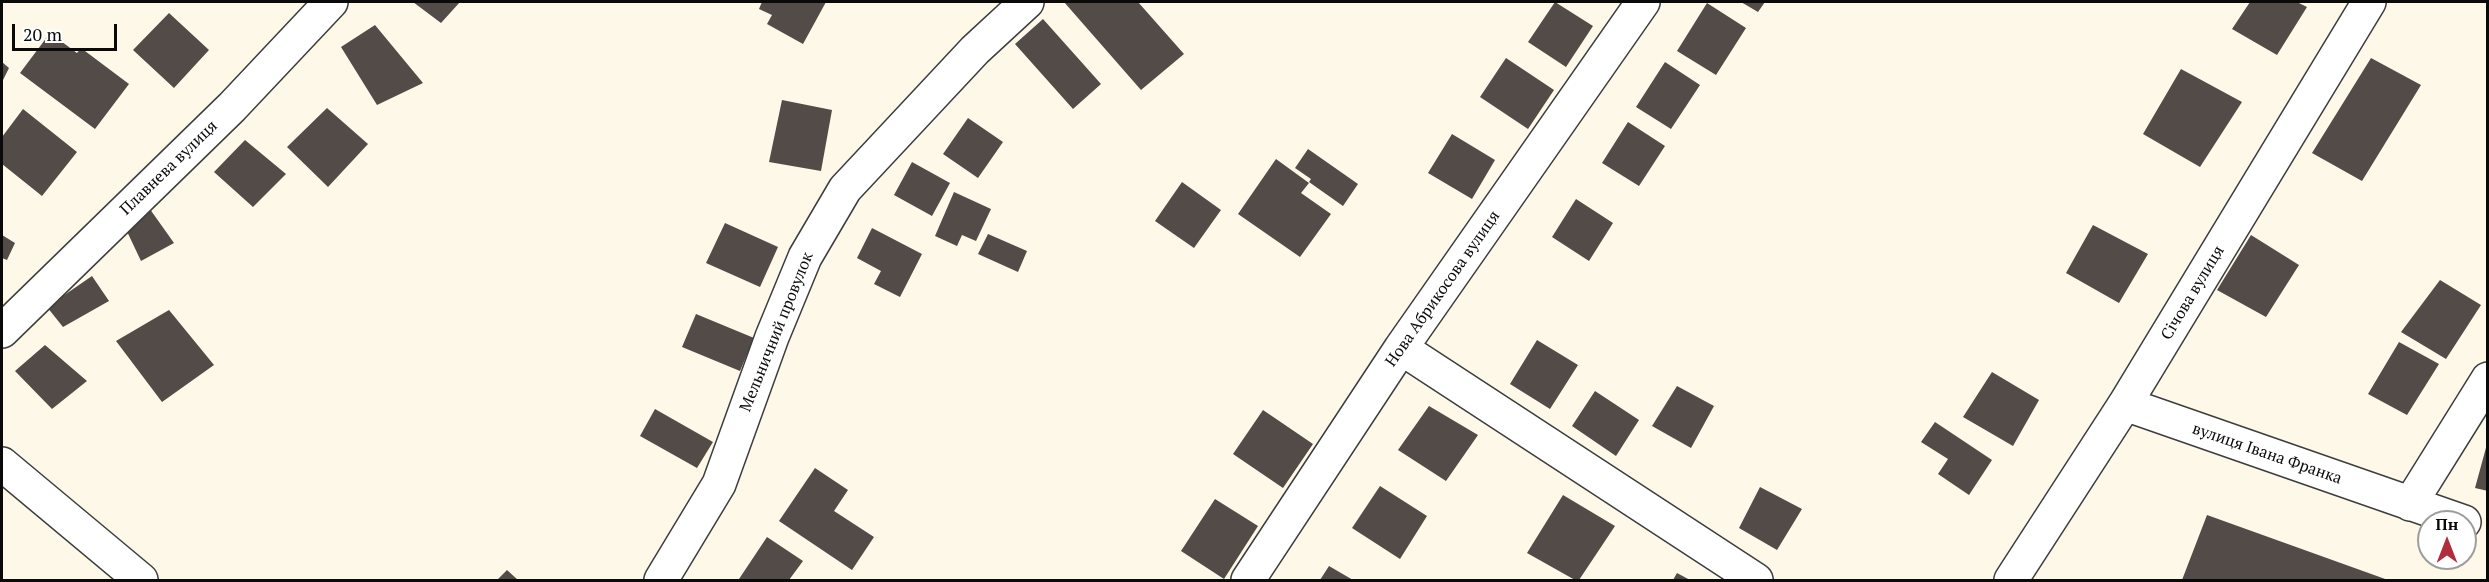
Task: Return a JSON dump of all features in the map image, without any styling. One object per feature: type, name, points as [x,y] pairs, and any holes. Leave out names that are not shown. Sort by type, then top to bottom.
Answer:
[{"type":"street","name":"Плавнева вулиця","points":[[2,331],[232,107],[331,2]]},
{"type":"street","name":"Мельничний провулок","points":[[661,580],[719,484],[772,337],[805,257],[845,189],[975,50],[1027,2]]},
{"type":"street","name":"Нова Абрикосова вулиця","points":[[1248,580],[1401,348],[1643,2]]},
{"type":"street","name":"Січова вулиця","points":[[2011,580],[2125,404],[2369,2]]},
{"type":"street","points":[[1401,348],[1756,580]]},
{"type":"street","points":[[2410,504],[2487,379]]},
{"type":"street","name":"вулиця Івана Франка","points":[[2125,404],[2428,510]]},
{"type":"street","points":[[2,464],[141,580]]},
{"type":"building","points":[[413,2],[460,2],[441,23]]},
{"type":"building","points":[[762,2],[826,2],[803,44],[767,24],[772,15],[759,9]]},
{"type":"building","points":[[1064,2],[1138,2],[1184,54],[1141,90]]},
{"type":"building","points":[[1555,2],[1593,26],[1566,67],[1528,42]]},
{"type":"building","points":[[1741,2],[1765,2],[1758,12]]},
{"type":"building","points":[[2250,2],[2297,2],[2307,7],[2277,55],[2232,29]]},
{"type":"building","points":[[1707,3],[1746,28],[1716,75],[1677,51]]},
{"type":"building","points":[[169,13],[209,50],[174,88],[133,50]]},
{"type":"building","points":[[1043,19],[1101,84],[1073,109],[1015,44]]},
{"type":"building","points":[[375,25],[423,83],[377,105],[341,47]]},
{"type":"building","points":[[50,33],[77,53],[81,48],[129,84],[95,129],[20,73]]},
{"type":"building","points":[[1506,58],[1554,90],[1528,129],[1480,97]]},
{"type":"building","points":[[2371,58],[2421,85],[2362,181],[2312,153]]},
{"type":"building","points":[[2,62],[9,68],[2,82]]},
{"type":"building","points":[[1665,62],[1700,85],[1671,129],[1636,107]]},
{"type":"building","points":[[2181,69],[2242,102],[2200,167],[2143,134]]},
{"type":"building","points":[[782,100],[832,110],[821,171],[769,162]]},
{"type":"building","points":[[327,108],[368,144],[328,187],[287,147]]},
{"type":"building","points":[[23,109],[77,152],[42,196],[2,164],[2,137]]},
{"type":"building","points":[[968,118],[1003,142],[978,178],[943,154]]},
{"type":"building","points":[[1628,122],[1665,146],[1639,186],[1602,163]]},
{"type":"building","points":[[1452,134],[1495,160],[1472,199],[1428,173]]},
{"type":"building","points":[[245,140],[286,174],[253,207],[214,172]]},
{"type":"building","points":[[1308,149],[1358,184],[1343,206],[1309,182],[1311,179],[1295,168]]},
{"type":"building","points":[[1276,159],[1309,183],[1301,193],[1331,214],[1300,257],[1238,214]]},
{"type":"building","points":[[912,162],[950,183],[932,216],[894,195]]},
{"type":"building","points":[[1182,182],[1221,210],[1194,248],[1155,221]]},
{"type":"building","points":[[954,192],[991,209],[976,241],[962,235],[957,246],[935,236]]},
{"type":"building","points":[[1576,199],[1613,223],[1589,261],[1552,237]]},
{"type":"building","points":[[147,205],[174,243],[141,261],[123,223]]},
{"type":"building","points":[[725,223],[778,247],[760,287],[706,263]]},
{"type":"building","points":[[2093,225],[2148,254],[2119,303],[2066,273]]},
{"type":"building","points":[[872,228],[922,254],[900,297],[874,284],[881,271],[857,258]]},
{"type":"building","points":[[988,234],[1027,251],[1018,272],[978,254]]},
{"type":"building","points":[[2,235],[15,243],[7,260],[2,258]]},
{"type":"building","points":[[2251,235],[2299,265],[2266,317],[2217,290]]},
{"type":"building","points":[[92,276],[109,301],[63,327],[47,307]]},
{"type":"building","points":[[2440,280],[2481,305],[2446,359],[2401,332]]},
{"type":"building","points":[[169,310],[214,365],[162,402],[116,341]]},
{"type":"building","points":[[696,314],[754,338],[740,371],[682,347]]},
{"type":"building","points":[[1537,340],[1578,365],[1550,409],[1510,384]]},
{"type":"building","points":[[2399,342],[2439,364],[2407,415],[2368,394]]},
{"type":"building","points":[[45,345],[87,381],[52,409],[15,371]]},
{"type":"building","points":[[1992,372],[2039,400],[2013,446],[1963,417]]},
{"type":"building","points":[[1677,386],[1714,406],[1691,448],[1652,426]]},
{"type":"building","points":[[1595,391],[1639,420],[1616,456],[1572,426]]},
{"type":"building","points":[[1429,406],[1478,435],[1446,481],[1398,450]]},
{"type":"building","points":[[655,409],[713,442],[697,468],[640,436]]},
{"type":"building","points":[[1263,410],[1313,444],[1283,488],[1233,454]]},
{"type":"building","points":[[1935,422],[1992,460],[1969,495],[1938,474],[1948,459],[1921,442]]},
{"type":"building","points":[[2488,444],[2488,491],[2475,488]]},
{"type":"building","points":[[815,468],[848,490],[834,511],[874,537],[852,570],[779,521]]},
{"type":"building","points":[[1380,486],[1427,516],[1400,559],[1352,528]]},
{"type":"building","points":[[1760,487],[1802,509],[1777,550],[1739,528]]},
{"type":"building","points":[[1563,495],[1615,526],[1579,580],[1575,580],[1527,553]]},
{"type":"building","points":[[1215,499],[1258,526],[1224,579],[1181,551]]},
{"type":"building","points":[[2207,515],[2388,580],[2182,580]]},
{"type":"building","points":[[767,537],[803,561],[789,580],[739,579]]},
{"type":"building","points":[[1329,566],[1353,580],[1320,580]]},
{"type":"building","points":[[507,570],[518,580],[497,580]]},
{"type":"building","points":[[1677,573],[1690,580],[1673,580]]}]
